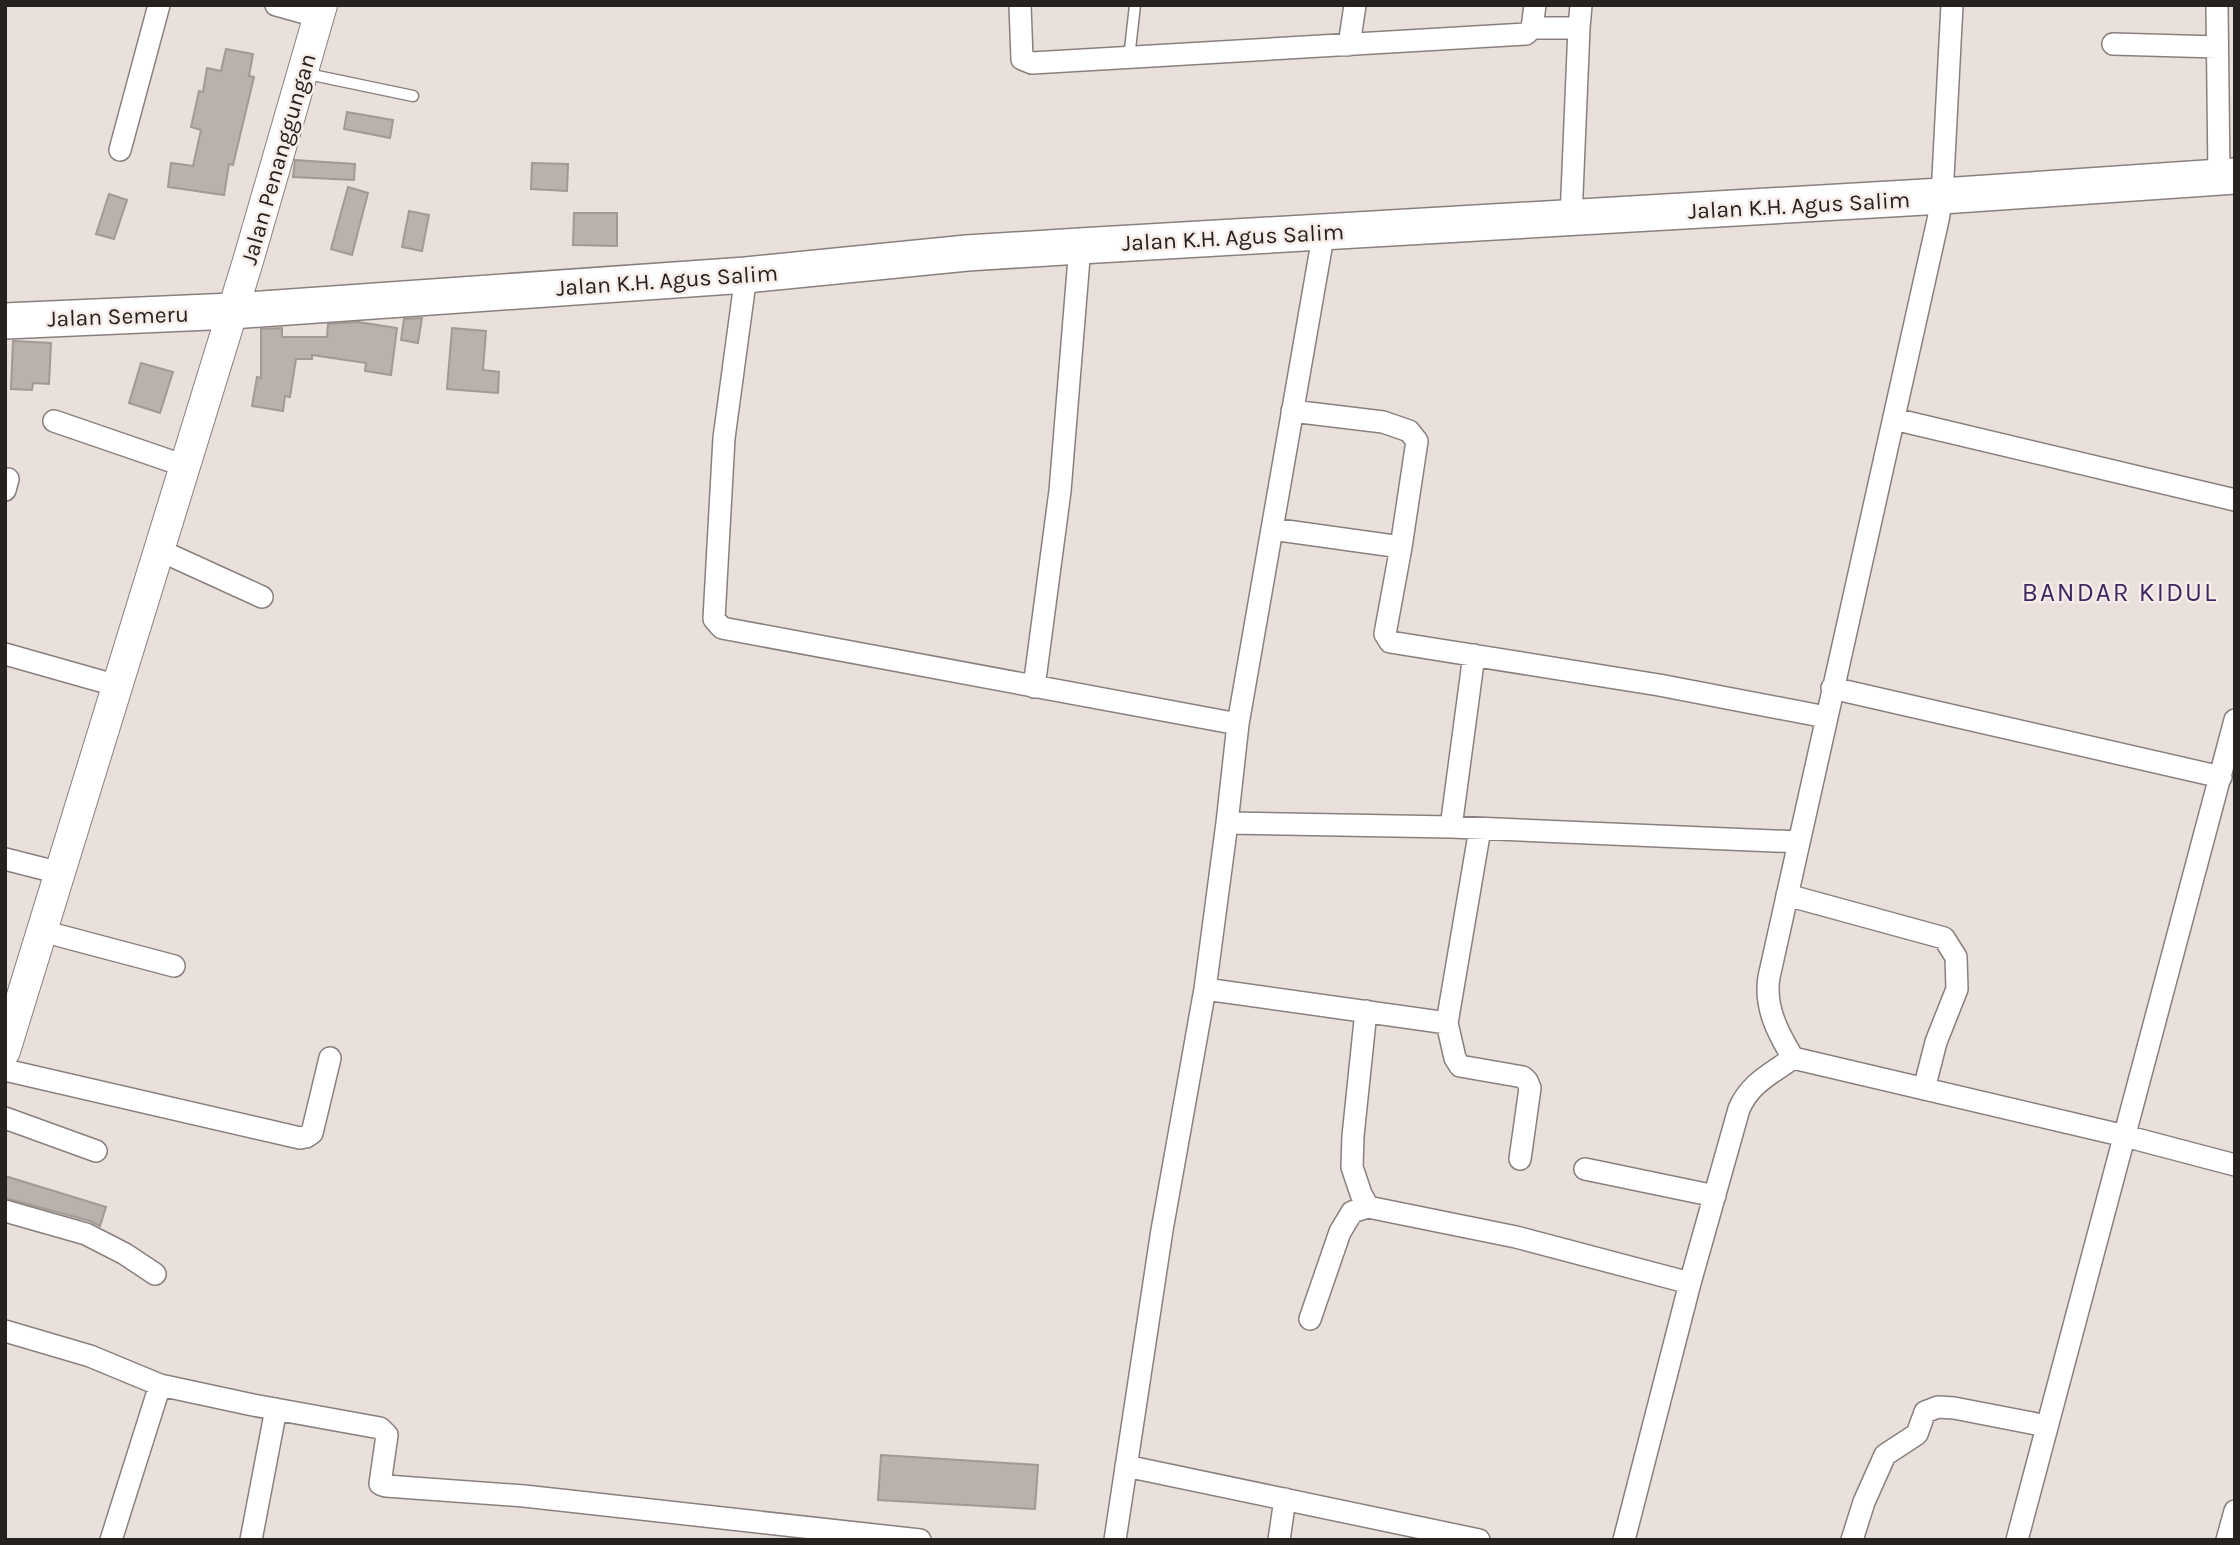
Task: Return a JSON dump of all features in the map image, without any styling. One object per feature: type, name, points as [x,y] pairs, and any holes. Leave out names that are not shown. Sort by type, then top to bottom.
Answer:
[{"type":"highway","name":"Jalan K.H. Agus Salim","points":[[232,311],[746,275],[967,253],[2227,177]]},
{"type":"highway","name":"Jalan Semeru","points":[[5,321],[232,311]]},
{"type":"main road","name":"Jalan Penanggungan","points":[[5,1051],[12,1006],[42,931],[321,11]]},
{"type":"street","points":[[120,150],[159,5]]},
{"type":"street","points":[[276,5],[321,11]]},
{"type":"street","points":[[1020,5],[1021,52],[1025,62],[1527,34],[1532,28],[1535,5]]},
{"type":"street","points":[[1349,45],[1355,5]]},
{"type":"street","points":[[1571,218],[1581,5]]},
{"type":"street","points":[[1793,1058],[1775,1023],[1767,989],[1942,196],[1952,5]]},
{"type":"street","points":[[2217,5],[2217,47],[2227,177]]},
{"type":"street","points":[[1532,28],[1579,28]]},
{"type":"street","points":[[2113,44],[2217,47]]},
{"type":"street","points":[[1115,1540],[1162,1230],[1205,989],[1238,724],[1324,232]]},
{"type":"street","points":[[1034,687],[1060,491],[1080,246]]},
{"type":"street","points":[[746,275],[724,438],[714,619],[717,624],[722,628],[1238,724]]},
{"type":"street","points":[[1292,411],[1383,422],[1409,431],[1417,441],[1385,634],[1390,642],[1659,685],[1826,717]]},
{"type":"street","points":[[1894,419],[2235,500]]},
{"type":"street","points":[[54,421],[185,466]]},
{"type":"street","points":[[1272,529],[1401,547]]},
{"type":"street","points":[[159,550],[262,597]]},
{"type":"street","points":[[5,654],[118,686]]},
{"type":"street","points":[[1451,827],[1474,655]]},
{"type":"street","points":[[1832,688],[2221,777]]},
{"type":"street","points":[[2017,1540],[2235,720]]},
{"type":"street","points":[[1227,823],[1451,827],[1799,842]]},
{"type":"street","points":[[1480,829],[1447,1023],[1455,1058],[1460,1066],[1523,1077],[1527,1081],[1530,1088],[1520,1159]]},
{"type":"street","points":[[5,859],[60,873]]},
{"type":"street","points":[[1787,895],[1944,938],[1956,957],[1957,989],[1936,1042],[1924,1089]]},
{"type":"street","points":[[42,931],[174,966]]},
{"type":"street","points":[[1205,989],[1447,1023]]},
{"type":"street","points":[[1366,1011],[1352,1167],[1368,1206]]},
{"type":"street","points":[[5,1070],[300,1138],[312,1133],[330,1058]]},
{"type":"street","points":[[1624,1540],[1690,1283],[1745,1095],[1793,1058],[2126,1136],[2235,1165]]},
{"type":"street","points":[[5,1118],[96,1151]]},
{"type":"street","points":[[1586,1169],[1715,1196]]},
{"type":"street","points":[[1310,1319],[1340,1232],[1352,1212],[1368,1206],[1516,1237],[1690,1283]]},
{"type":"street","points":[[5,1211],[86,1234],[125,1254],[155,1274]]},
{"type":"street","points":[[5,1331],[90,1356],[160,1385],[380,1428],[387,1436],[380,1476],[380,1484],[386,1486],[511,1495],[920,1540]]},
{"type":"street","points":[[111,1540],[160,1385]]},
{"type":"street","points":[[1852,1540],[1864,1502],[1885,1455],[1917,1434],[1925,1412],[1938,1407],[1954,1408],[2047,1426]]},
{"type":"street","points":[[251,1540],[276,1409]]},
{"type":"street","points":[[1126,1466],[1479,1540]]},
{"type":"street","points":[[1279,1540],[1285,1499]]},
{"type":"street","points":[[2227,1540],[2235,1511]]},
{"type":"lane","points":[[1129,58],[1135,5]]},
{"type":"lane","points":[[303,73],[413,96]]},
{"type":"building","points":[[226,49],[253,54],[249,76],[254,77],[233,165],[229,164],[224,195],[168,187],[171,163],[193,166],[201,130],[191,127],[199,91],[203,92],[207,68],[221,71]]},
{"type":"building","points":[[347,112],[393,120],[390,138],[344,129]]},
{"type":"building","points":[[295,160],[355,164],[354,180],[293,177]]},
{"type":"building","points":[[532,163],[568,164],[567,191],[531,189]]},
{"type":"building","points":[[348,187],[368,193],[352,255],[331,249]]},
{"type":"building","points":[[109,194],[127,200],[114,239],[96,234]]},
{"type":"building","points":[[409,211],[429,215],[422,251],[402,247]]},
{"type":"building","points":[[574,213],[617,213],[617,246],[573,245]]},
{"type":"building","points":[[422,318],[418,343],[401,340],[404,319]]},
{"type":"building","points":[[358,322],[397,328],[391,375],[365,371],[366,363],[312,355],[312,359],[296,359],[290,397],[285,396],[283,411],[252,406],[257,377],[261,378],[261,329],[282,328],[282,337],[327,337],[328,324]]},
{"type":"building","points":[[452,328],[486,331],[483,370],[499,372],[498,393],[447,389]]},
{"type":"building","points":[[13,341],[51,343],[49,384],[33,383],[32,390],[11,389]]},
{"type":"building","points":[[141,363],[173,372],[160,413],[129,403]]},
{"type":"building","points":[[5,1176],[106,1207],[100,1226],[5,1198]]},
{"type":"building","points":[[881,1455],[1038,1465],[1035,1509],[878,1500]]},
{"type":"district","name":"BANDAR KIDUL","points":[[2120,592]]}]
